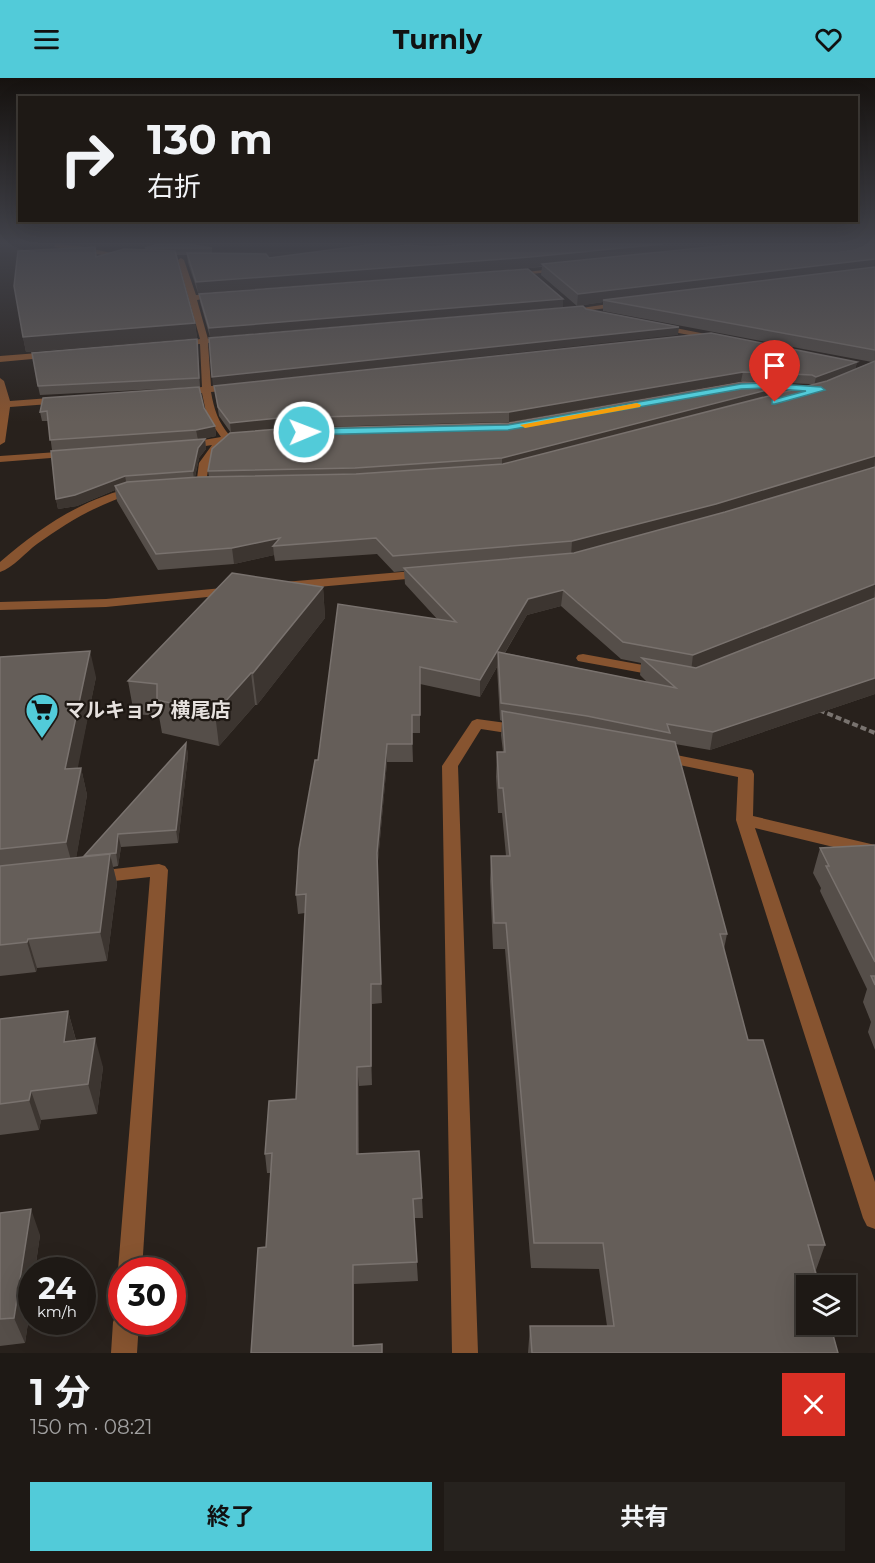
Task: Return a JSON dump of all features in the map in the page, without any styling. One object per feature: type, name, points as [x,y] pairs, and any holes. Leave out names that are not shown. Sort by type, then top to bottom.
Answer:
[{"type":"street","points":[[194,304],[204,342],[206,391],[216,429],[227,438]]},
{"type":"street","points":[[568,304],[572,307],[571,311]]},
{"type":"street","points":[[559,312],[626,304]]},
{"type":"street","points":[[571,311],[606,317]]},
{"type":"street","points":[[652,326],[721,339]]},
{"type":"street","points":[[674,341],[710,337]]},
{"type":"street","points":[[170,345],[240,339]]},
{"type":"street","points":[[0,359],[57,354]]},
{"type":"street","points":[[0,381],[6,404],[0,442]]},
{"type":"street","points":[[753,386],[821,390]]},
{"type":"street","points":[[787,399],[832,386]]},
{"type":"street","points":[[173,392],[241,387]]},
{"type":"street","points":[[6,404],[74,399]]},
{"type":"street","points":[[174,447],[259,435]]},
{"type":"street","points":[[202,486],[202,461],[210,450],[227,438]]},
{"type":"street","points":[[0,459],[80,454]]},
{"type":"street","points":[[0,568],[17,552],[100,501],[128,491],[149,489]]},
{"type":"street","points":[[267,588],[442,573]]},
{"type":"street","points":[[0,606],[106,603],[244,590]]},
{"type":"street","points":[[584,658],[670,674]]},
{"type":"street","points":[[465,1353],[450,766],[477,724],[542,734]]},
{"type":"street","points":[[642,753],[746,774],[744,820],[875,1218]]},
{"type":"street","points":[[744,820],[875,851]]},
{"type":"street","points":[[80,878],[159,870],[131,1257]]},
{"type":"street","points":[[124,1353],[125,1335]]},
{"type":"path","points":[[811,706],[875,733]]},
{"type":"building","points":[[17,304],[190,304],[195,323],[23,337]]},
{"type":"building","points":[[202,304],[508,304],[209,328]]},
{"type":"building","points":[[622,304],[875,304],[875,350]]},
{"type":"building","points":[[583,306],[586,309],[679,327],[212,377],[209,338]]},
{"type":"building","points":[[711,333],[857,362],[816,377],[743,372],[509,412],[279,418],[230,423],[218,407],[214,386]]},
{"type":"building","points":[[197,339],[199,378],[38,386],[32,353]]},
{"type":"building","points":[[875,361],[875,456],[716,504],[572,541],[393,556],[376,538],[273,546],[280,538],[232,548],[156,554],[115,486],[127,482],[199,477],[356,474],[503,464],[827,381]]},
{"type":"building","points":[[743,382],[790,384],[502,458],[355,468],[208,471],[212,449],[230,433],[279,429],[509,423]]},
{"type":"building","points":[[199,387],[204,408],[215,426],[196,430],[50,440],[47,411],[40,412],[43,398]]},
{"type":"building","points":[[205,439],[198,448],[193,471],[125,476],[75,495],[56,499],[51,451]]},
{"type":"building","points":[[875,467],[875,584],[693,655],[623,642],[563,590],[528,599],[480,680],[420,667],[420,715],[412,715],[412,744],[387,744],[377,853],[381,984],[371,984],[371,1066],[357,1067],[357,1154],[419,1151],[422,1198],[413,1199],[417,1262],[353,1265],[353,1346],[382,1344],[382,1353],[251,1353],[258,1248],[266,1247],[272,1153],[265,1154],[269,1101],[296,1099],[306,894],[296,895],[299,849],[315,760],[318,760],[338,604],[456,622],[404,568],[574,553],[725,512]]},
{"type":"building","points":[[232,573],[323,587],[253,673],[215,713],[157,700],[157,684],[128,681]]},
{"type":"building","points":[[875,598],[875,678],[713,732],[667,724],[670,733],[587,716],[501,703],[498,652],[676,688],[642,658],[696,668]]},
{"type":"building","points":[[90,651],[65,769],[81,768],[66,842],[0,849],[0,657]]},
{"type":"building","points":[[502,711],[675,742],[727,934],[720,934],[748,1040],[763,1040],[825,1245],[808,1245],[816,1275],[796,1275],[796,1335],[833,1335],[838,1353],[532,1353],[530,1326],[614,1326],[603,1243],[534,1243],[506,923],[494,923],[491,856],[510,856],[503,788],[499,788],[497,752],[505,752]]},
{"type":"building","points":[[186,743],[176,830],[118,834],[116,853],[84,856]]},
{"type":"building","points":[[875,845],[875,962],[826,866],[829,866],[820,848]]},
{"type":"building","points":[[110,854],[100,932],[28,939],[27,942],[0,945],[0,866]]},
{"type":"building","points":[[68,1011],[64,1042],[95,1038],[88,1084],[31,1091],[29,1100],[0,1104],[0,1019]]},
{"type":"building","points":[[31,1209],[24,1257],[18,1257],[18,1292],[14,1318],[0,1319],[0,1213]]},
{"type":"slow traffic","points":[[525,425],[637,405]]},
{"type":"place","name":"マルキョウ 横尾店","points":[[42,739]]},
{"type":"route","points":[[304,432],[508,427],[540,424],[741,386],[764,385],[821,390],[775,402]]}]
